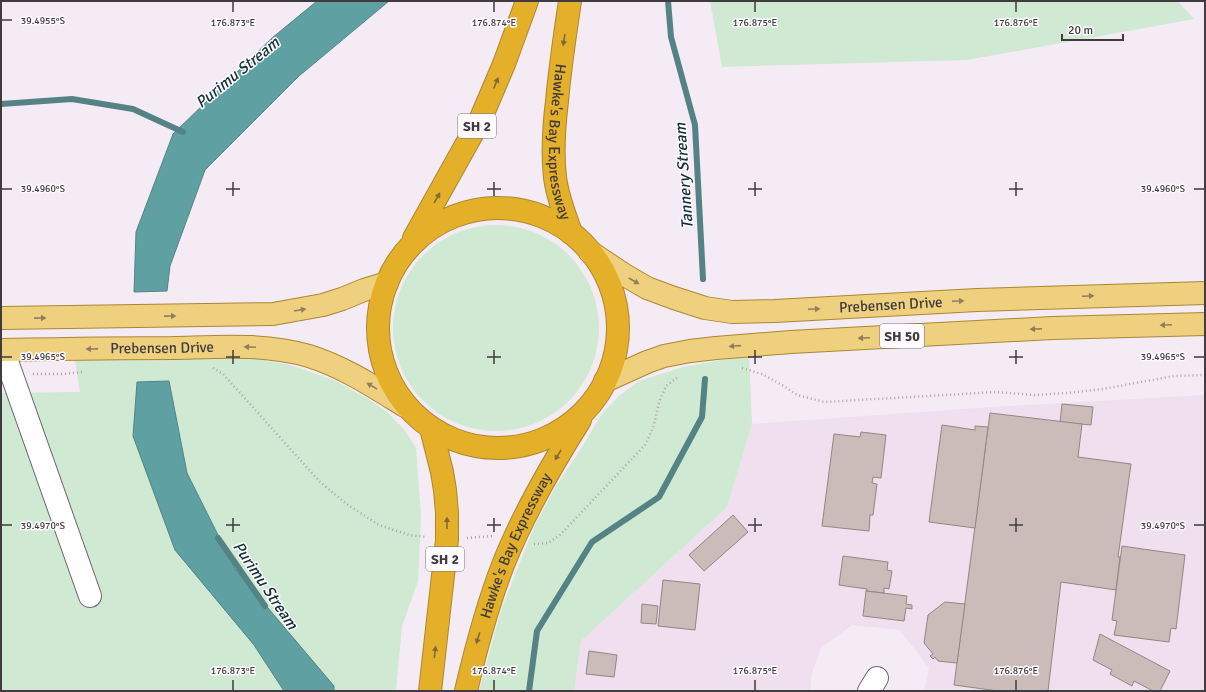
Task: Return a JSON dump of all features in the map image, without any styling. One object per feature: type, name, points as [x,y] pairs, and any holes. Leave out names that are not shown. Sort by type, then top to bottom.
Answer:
[{"type":"highway","name":"SH 2","points":[[430,691],[447,540],[445,490],[431,428],[405,406],[386,369],[377,333],[379,315],[383,294],[387,283],[481,118],[504,64],[526,1]]},
{"type":"highway","name":"Hawke's Bay Expressway","points":[[570,1],[553,129],[553,155],[555,178],[561,206],[571,233]]},
{"type":"highway","points":[[410,244],[434,226],[448,219],[474,210],[503,208],[538,215],[550,220],[571,233],[590,252],[602,267],[616,306],[618,322],[616,347],[605,381],[586,410],[575,420],[560,430],[529,444],[495,447],[460,442],[431,428]]},
{"type":"highway","name":"Hawke's Bay Expressway","points":[[466,691],[478,638],[503,564],[536,494],[586,410]]},
{"type":"main road","name":"Prebensen Drive","points":[[590,252],[647,288],[706,308],[732,312],[977,300],[1205,293]]},
{"type":"main road","name":"Prebensen Drive","points":[[1,318],[236,316],[272,314],[323,306],[387,283]]},
{"type":"main road","name":"SH 50","points":[[605,381],[664,356],[716,348],[791,342],[1052,328],[1205,324]]},
{"type":"main road","name":"Prebensen Drive","points":[[2,350],[236,347],[286,351],[308,356],[330,364],[363,380],[405,406]]},
{"type":"lane","points":[[2,350],[90,596]]},
{"type":"shaded area","points":[[1205,395],[1205,691],[924,691],[929,668],[900,630],[852,625],[821,648],[812,673],[810,691],[574,691],[581,641],[727,507],[752,424],[992,407]]},
{"type":"green space","points":[[710,1],[1178,1],[1194,19],[967,60],[722,67]]},
{"type":"green space","points":[[486,225],[506,225],[526,229],[545,237],[569,255],[587,279],[595,298],[599,318],[599,338],[595,358],[587,377],[569,401],[545,419],[526,427],[506,431],[486,431],[466,427],[447,419],[431,408],[416,393],[405,377],[397,358],[393,338],[393,318],[397,298],[405,279],[416,263],[431,248],[447,237],[466,229]]},
{"type":"green space","points":[[749,355],[752,424],[727,507],[581,641],[574,691],[479,691],[501,610],[534,527],[556,486],[581,449],[601,415],[619,396],[639,381],[683,367]]},
{"type":"green space","points":[[247,357],[290,365],[336,381],[368,399],[387,412],[404,429],[416,448],[421,517],[418,581],[402,626],[396,691],[1,691],[1,393],[80,392],[75,360]]},
{"type":"water","points":[[317,1],[389,1],[299,76],[205,170],[170,266],[167,291],[134,292],[136,232],[173,134],[272,38]]},
{"type":"water","points":[[169,381],[187,473],[235,569],[334,686],[334,691],[284,691],[254,645],[175,550],[133,436],[137,382]]},
{"type":"building","points":[[1062,404],[1093,407],[1091,425],[1060,422]]},
{"type":"building","points":[[990,413],[1082,424],[1078,457],[1131,464],[1118,557],[1120,557],[1116,590],[1061,582],[1048,691],[998,691],[954,685]]},
{"type":"building","points":[[942,425],[975,430],[975,426],[988,427],[975,528],[929,522]]},
{"type":"building","points":[[861,432],[886,435],[881,478],[873,477],[872,483],[877,484],[873,515],[870,515],[869,531],[822,526],[834,434],[860,437]]},
{"type":"building","points":[[733,515],[748,532],[704,571],[689,555]]},
{"type":"building","points":[[1122,546],[1185,555],[1176,629],[1171,628],[1169,642],[1114,635],[1117,621],[1112,620]]},
{"type":"building","points":[[843,556],[888,562],[887,570],[892,571],[889,589],[884,588],[884,593],[839,585]]},
{"type":"building","points":[[663,580],[700,584],[695,630],[658,626]]},
{"type":"building","points":[[866,591],[907,596],[906,604],[912,605],[912,609],[906,608],[904,621],[863,616]]},
{"type":"building","points":[[945,602],[965,604],[957,663],[938,661],[935,657],[933,659],[930,656],[933,654],[924,643],[928,615]]},
{"type":"building","points":[[642,604],[658,606],[656,624],[641,623]]},
{"type":"building","points":[[1100,634],[1170,671],[1160,691],[1153,691],[1134,681],[1132,686],[1110,674],[1112,670],[1093,660]]},
{"type":"building","points":[[589,651],[617,655],[614,677],[586,674]]},
{"type":"waterway","name":"Tannery Stream","points":[[668,1],[671,37],[695,125],[703,279]]},
{"type":"waterway","points":[[1,104],[72,99],[133,109],[183,132]]},
{"type":"waterway","name":"Tannery Stream","points":[[529,691],[537,631],[592,542],[659,497],[702,417],[705,379]]},
{"type":"waterway","name":"Purimu Stream","points":[[218,538],[265,606]]}]
